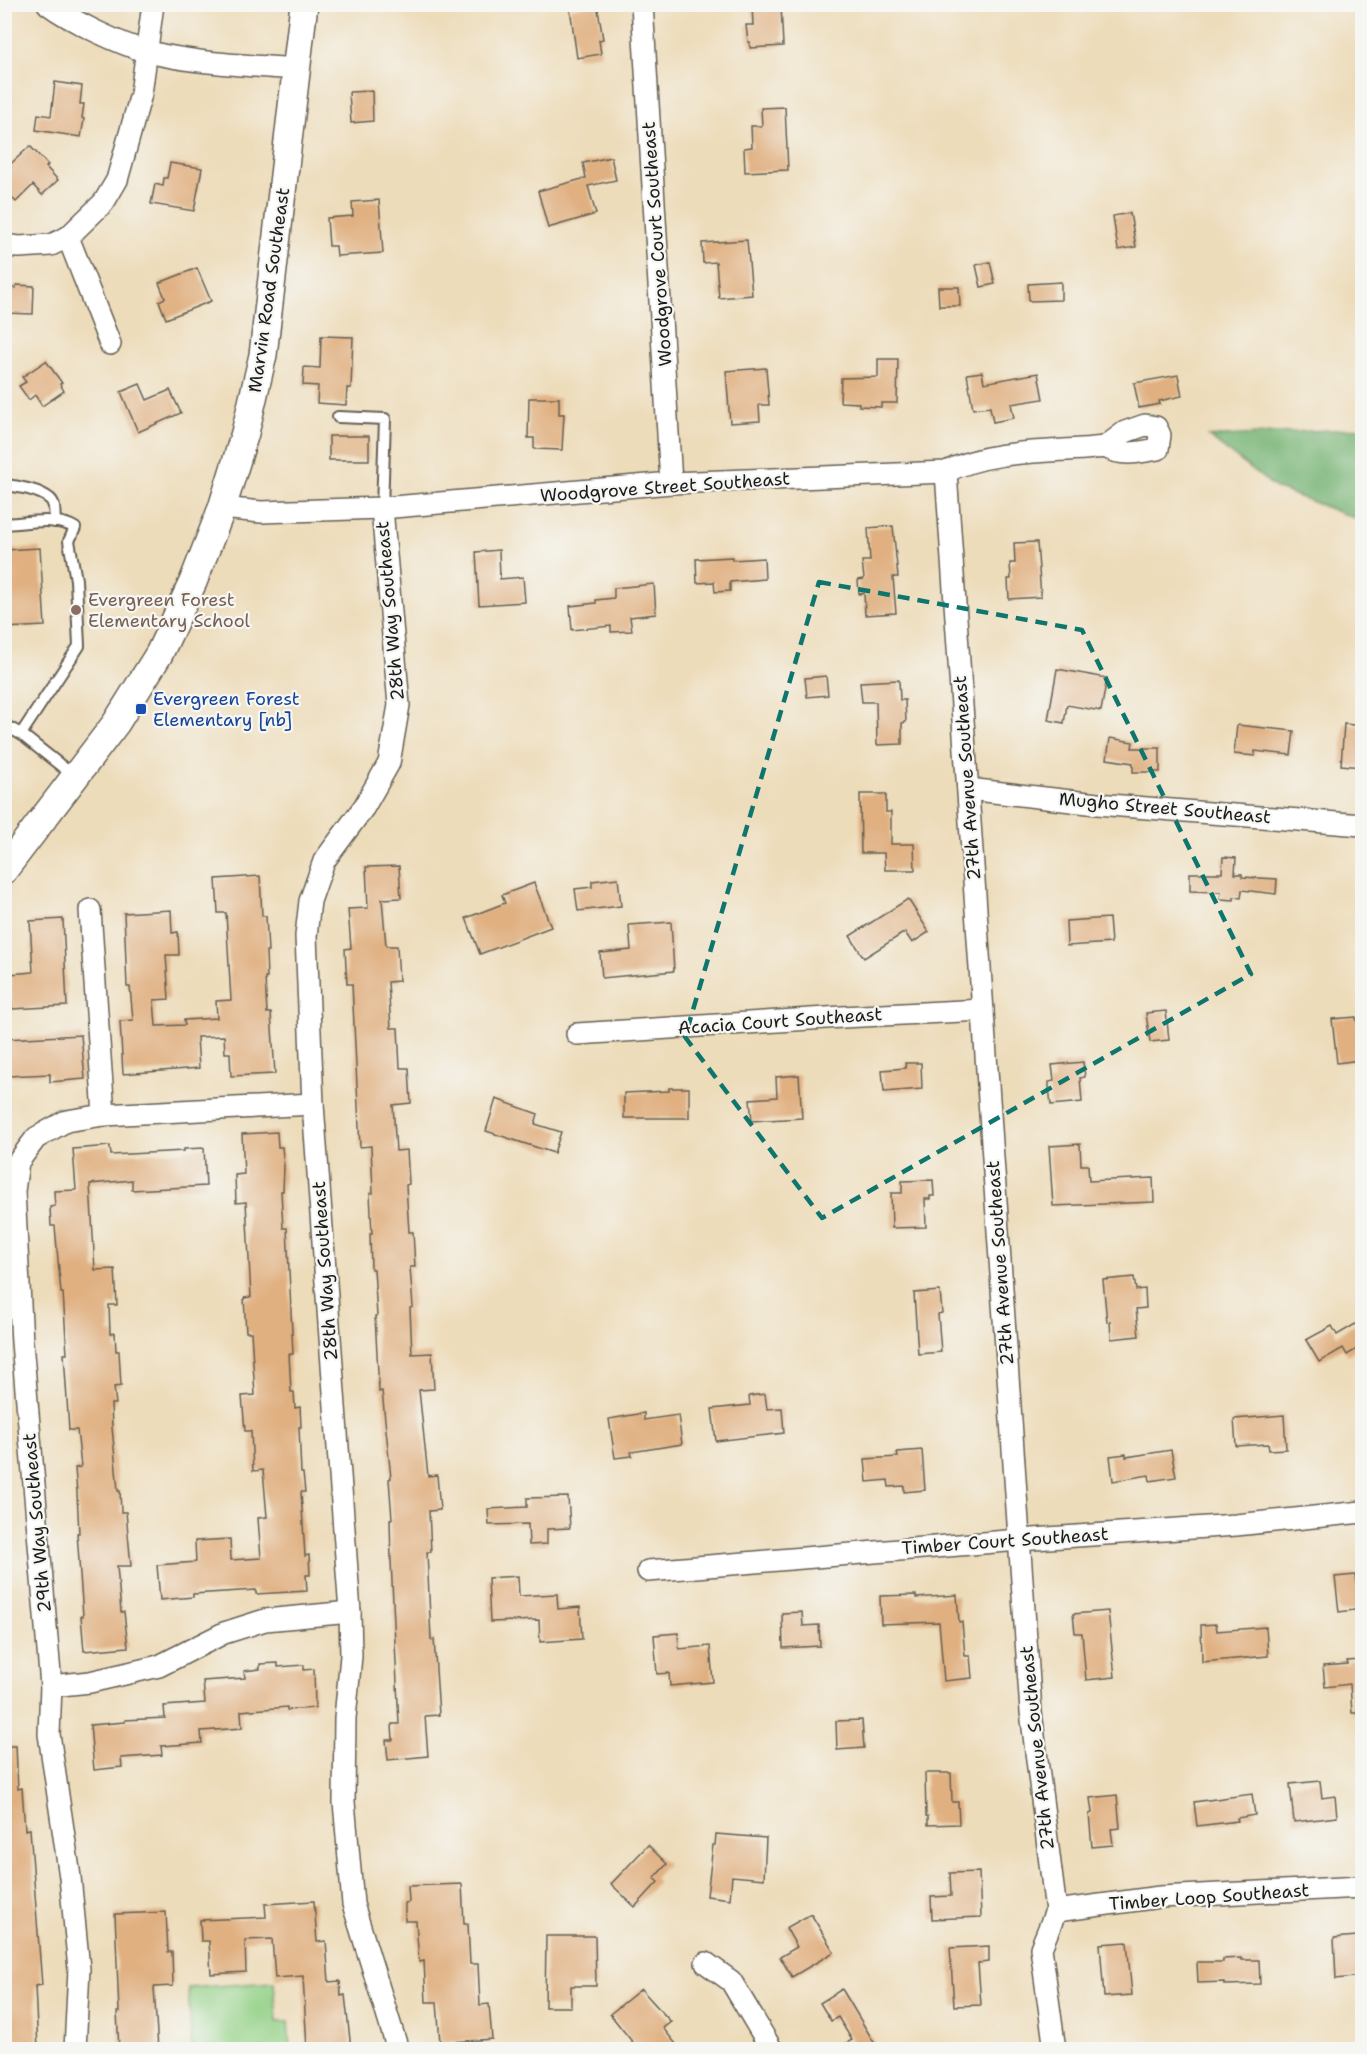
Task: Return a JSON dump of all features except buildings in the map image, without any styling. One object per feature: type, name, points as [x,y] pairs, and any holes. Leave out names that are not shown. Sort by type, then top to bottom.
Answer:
[{"type":"street","points":[[48,4],[94,30],[147,51],[190,60],[297,69]]},
{"type":"street","points":[[4,245],[19,247],[51,245],[68,237],[104,202],[117,180],[141,94],[153,4]]},
{"type":"street","name":"Marvin Road Southeast","points":[[4,870],[116,723],[159,654],[193,582],[222,508],[245,433],[263,355],[304,4]]},
{"type":"street","name":"Woodgrove Court Southeast","points":[[642,4],[671,483]]},
{"type":"street","points":[[68,237],[110,344]]},
{"type":"street","name":"Woodgrove Street Southeast","points":[[222,508],[261,512],[381,508],[671,483],[946,472],[961,464],[999,456],[1105,447]]},
{"type":"street","name":"27th Avenue Southeast","points":[[946,472],[1031,1712],[1056,1911],[1041,1948],[1055,2049]]},
{"type":"street","name":"28th Way Southeast","points":[[381,508],[399,705],[389,763],[364,807],[324,861],[310,901],[306,936],[313,1104],[350,1612],[351,1656],[345,1718],[344,1802],[353,1904],[398,2049]]},
{"type":"street","name":"Mugho Street Southeast","points":[[968,789],[1097,804],[1362,825]]},
{"type":"street","points":[[90,910],[104,1116]]},
{"type":"street","name":"Acacia Court Southeast","points":[[577,1035],[983,1010]]},
{"type":"street","name":"29th Way Southeast","points":[[75,2049],[79,1969],[70,1877],[49,1734],[51,1686],[13,1343],[14,1191],[18,1162],[36,1138],[66,1121],[104,1116],[313,1104]]},
{"type":"street","name":"Timber Court Southeast","points":[[648,1571],[1019,1540],[1236,1525],[1362,1512]]},
{"type":"street","points":[[51,1686],[90,1682],[159,1666],[224,1633],[265,1620],[350,1612]]},
{"type":"street","name":"Timber Loop Southeast","points":[[1056,1911],[1160,1897],[1362,1887]]},
{"type":"street","points":[[706,1963],[731,1981],[772,2049]]},
{"type":"lane","points":[[338,417],[385,419],[381,508]]},
{"type":"lane","points":[[4,485],[22,486],[50,499],[54,505],[55,522]]},
{"type":"lane","points":[[4,524],[55,522],[68,523],[75,528],[69,541],[76,580],[79,646],[21,734]]},
{"type":"lane","points":[[4,725],[21,734],[76,777]]},
{"type":"highlighted area","points":[[819,582],[1082,630],[1251,974],[822,1218],[685,1037]]},
{"type":"green space","points":[[1362,428],[1362,521],[1276,488],[1209,437]]},
{"type":"green space","points":[[274,1982],[277,2022],[288,2022],[290,2049],[192,2049],[188,1988]]},
{"type":"place","name":"Evergreen Forest Elementary School","points":[[76,610]]},
{"type":"place","name":"Evergreen Forest Elementary [nb]","points":[[141,709]]}]
